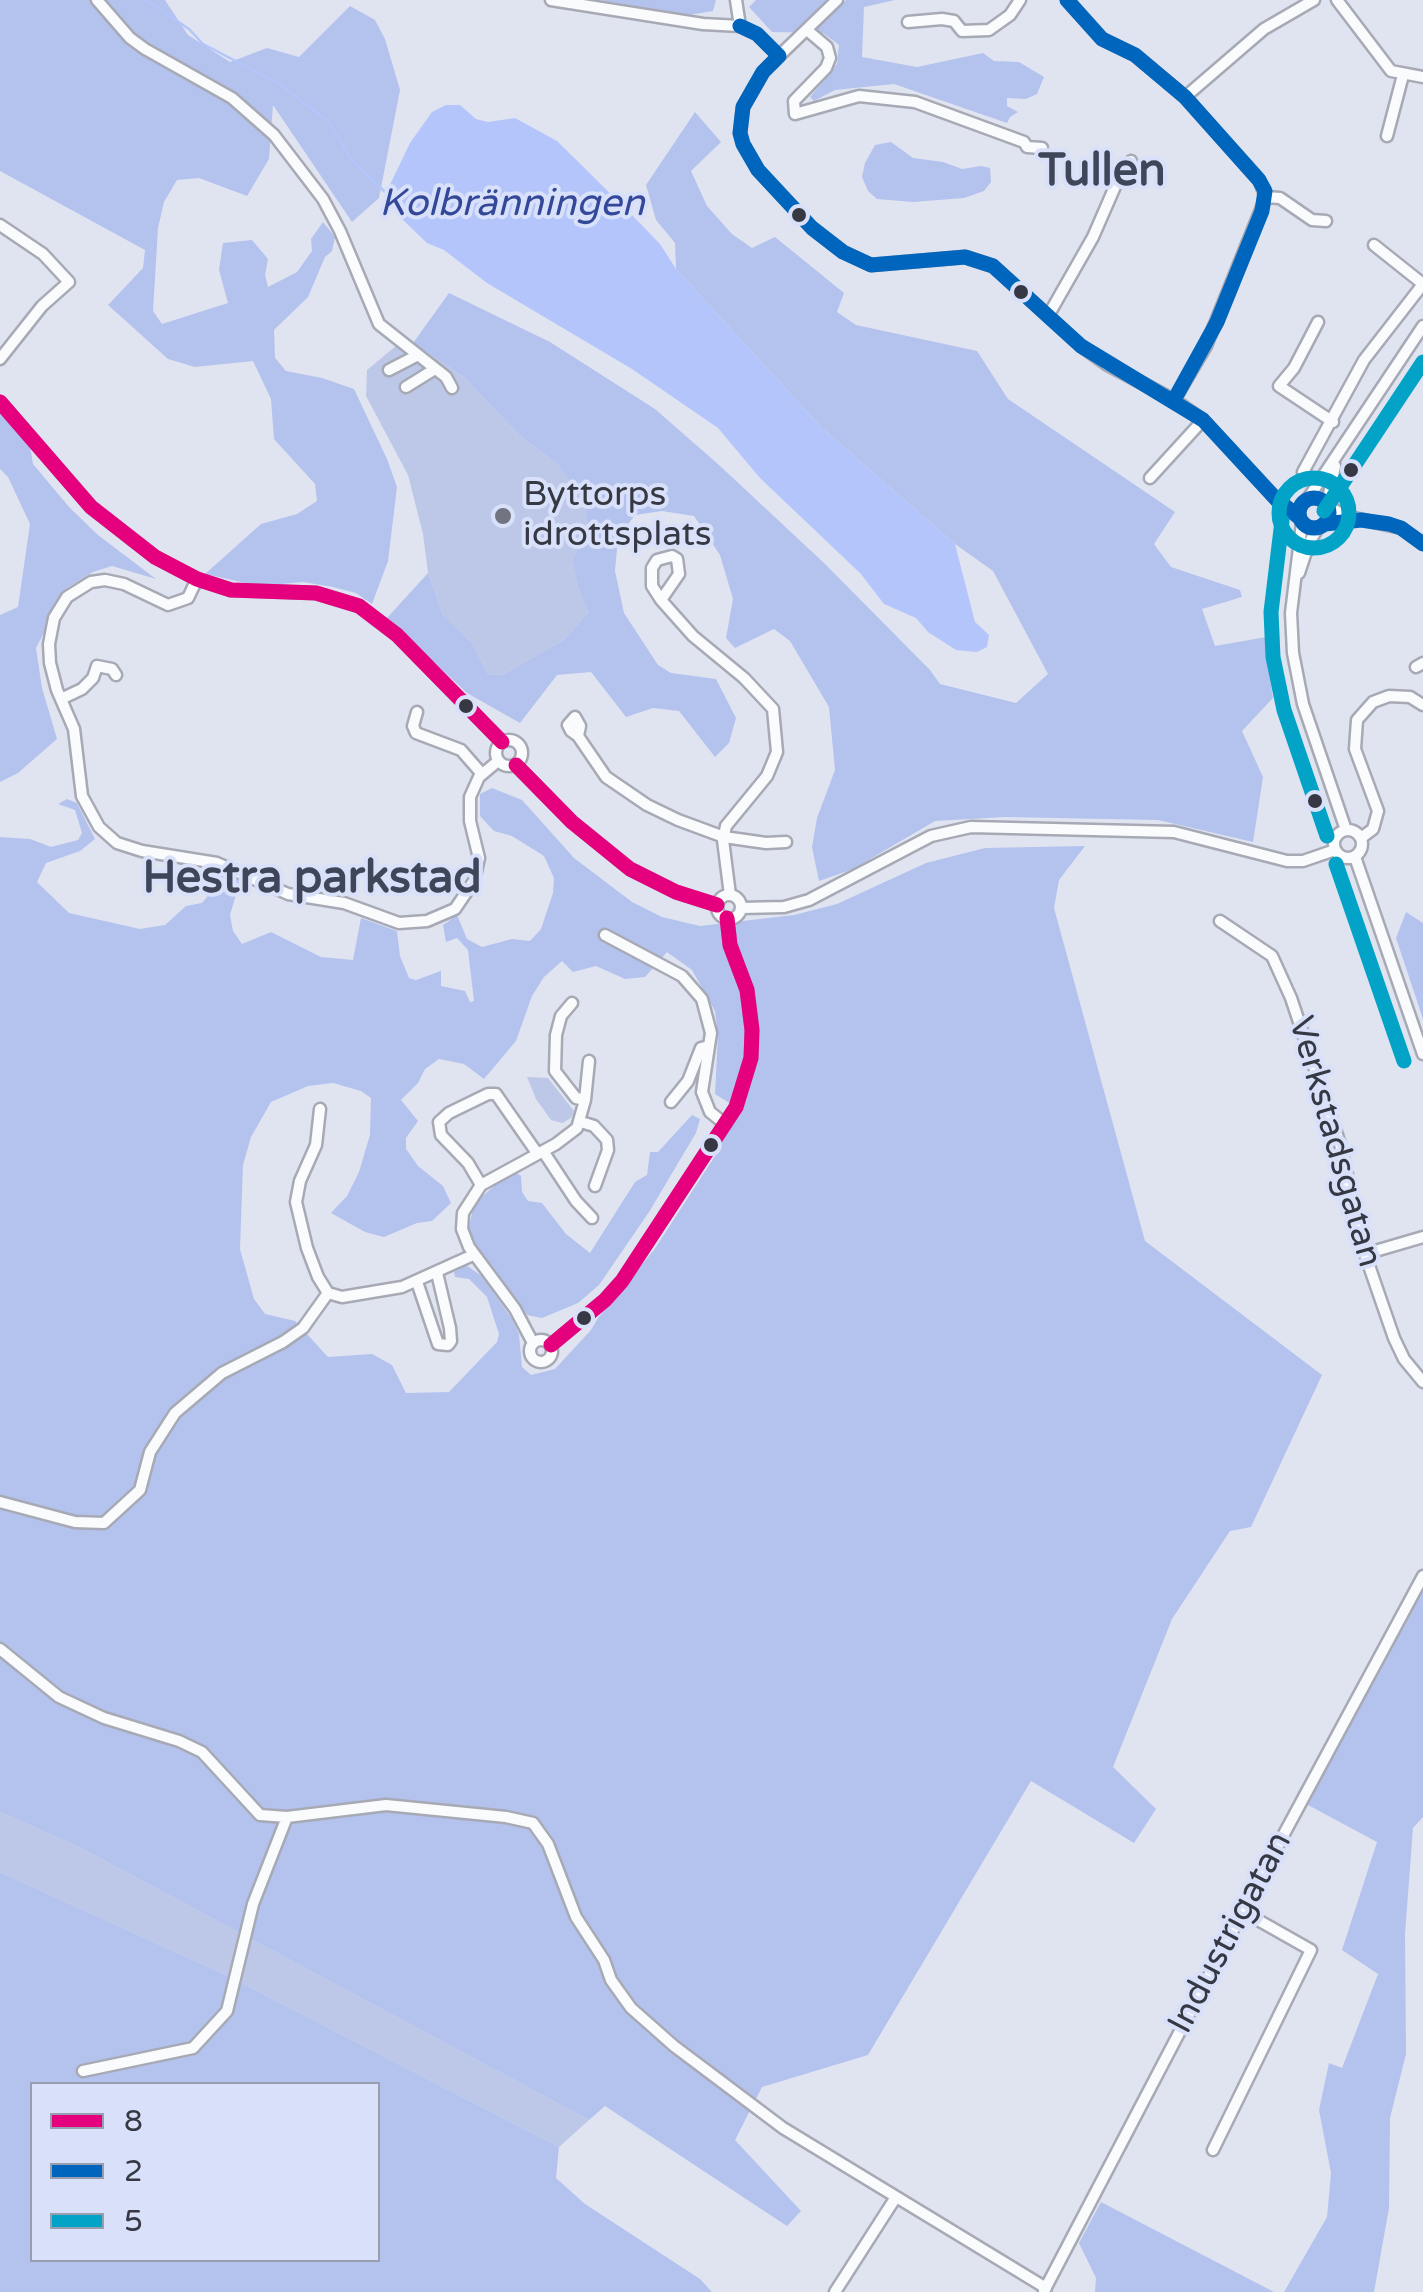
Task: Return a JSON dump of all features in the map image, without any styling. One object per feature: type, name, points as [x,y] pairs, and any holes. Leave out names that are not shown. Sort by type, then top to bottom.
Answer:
[{"type":"street","points":[[97,0],[130,38],[232,98],[274,135],[322,199],[340,231],[379,324],[446,377],[452,388]]},
{"type":"street","points":[[551,0],[703,24],[740,26],[757,34],[779,56]]},
{"type":"street","points":[[736,0],[740,26]]},
{"type":"street","points":[[836,0],[779,56],[742,106],[740,133],[749,158],[790,207],[833,246],[862,263],[887,266],[953,257],[987,263],[1000,270],[1106,364],[1204,420],[1276,499],[1311,528],[1361,520]]},
{"type":"street","points":[[908,22],[942,19],[954,21],[967,32],[989,30],[1010,15],[1020,0]]},
{"type":"street","points":[[1068,0],[1102,40],[1134,55],[1186,97],[1259,180],[1266,197],[1212,334],[1174,400]]},
{"type":"street","points":[[1186,97],[1264,28],[1314,0]]},
{"type":"street","points":[[1337,0],[1386,66],[1403,75],[1423,77]]},
{"type":"street","points":[[807,30],[827,48],[830,58],[826,68],[794,101],[795,114],[859,96],[914,102],[1026,146],[1042,148]]},
{"type":"street","points":[[1387,136],[1403,75]]},
{"type":"street","points":[[1048,316],[1131,160]]},
{"type":"street","points":[[1266,197],[1280,198],[1312,220],[1326,221]]},
{"type":"street","points":[[0,225],[43,254],[69,282],[32,317],[0,359]]},
{"type":"street","points":[[1303,472],[1365,359],[1423,284],[1374,245]]},
{"type":"street","points":[[1318,322],[1294,368],[1279,386],[1333,422]]},
{"type":"street","points":[[1346,830],[1296,676],[1292,631],[1299,510],[1423,326]]},
{"type":"street","points":[[389,370],[418,355]]},
{"type":"street","points":[[406,387],[435,369]]},
{"type":"street","points":[[0,402],[104,518],[155,557],[197,580],[244,592],[316,592],[359,606],[396,635],[502,742]]},
{"type":"street","points":[[1150,478],[1204,420]]},
{"type":"street","points":[[1294,588],[1309,543],[1330,516],[1327,505],[1336,460]]},
{"type":"street","points":[[1266,486],[1290,501],[1318,498],[1361,520],[1400,528],[1423,544]]},
{"type":"street","points":[[197,580],[188,598],[173,605],[115,581],[91,582],[67,597],[54,618],[49,644],[52,676],[76,737],[82,796],[99,827],[117,842],[153,854],[217,863],[288,894],[344,904],[399,923],[427,921],[456,909],[468,892],[479,858],[470,821],[472,789],[498,761]]},
{"type":"street","points":[[661,600],[692,636],[744,678],[772,709],[777,752],[767,776],[726,826],[730,895]]},
{"type":"street","points":[[61,699],[82,690],[98,666],[112,668],[116,675]]},
{"type":"street","points":[[1362,838],[1376,825],[1378,812],[1356,748],[1357,720],[1373,702],[1390,696],[1422,700]]},
{"type":"street","points":[[417,712],[413,726],[416,732],[461,750],[482,774]]},
{"type":"street","points":[[578,736],[606,776],[623,790],[678,820],[724,837],[786,842]]},
{"type":"street","points":[[511,740],[520,745],[522,757],[516,764],[506,766],[498,761],[496,749],[502,742],[511,740]]},
{"type":"street","points":[[516,764],[572,822],[630,868],[676,892],[718,906]]},
{"type":"street","points":[[741,908],[784,907],[809,900],[932,836],[971,827],[1174,832],[1288,862],[1335,850]]},
{"type":"street","points":[[1346,830],[1362,838],[1362,848],[1355,857],[1342,857],[1335,850],[1336,837],[1346,830]]},
{"type":"street","points":[[1355,857],[1423,1054]]},
{"type":"street","points":[[730,895],[738,899],[741,908],[737,916],[727,918],[718,906],[722,898],[730,895]]},
{"type":"street","points":[[589,1061],[581,1122],[567,1138],[481,1186],[463,1214],[464,1236],[473,1255],[515,1309],[533,1343],[530,1354],[540,1362],[550,1358],[551,1345],[622,1281],[725,1124],[745,1082],[752,1030],[747,990],[728,939],[727,918]]},
{"type":"street","name":"Verkstadsgatan","points":[[1220,921],[1272,956],[1291,998],[1340,1144],[1365,1254],[1394,1338],[1404,1360],[1423,1382]]},
{"type":"street","points":[[604,935],[670,968],[693,986],[708,1016],[709,1046],[702,1092],[710,1112],[725,1124]]},
{"type":"street","points":[[572,1003],[561,1016],[556,1035],[555,1071],[576,1098],[586,1100]]},
{"type":"street","points":[[671,1102],[688,1081],[701,1048],[709,1046]]},
{"type":"street","points":[[481,1186],[468,1163],[440,1135],[438,1122],[449,1112],[496,1094],[592,1218]]},
{"type":"street","points":[[320,1109],[316,1145],[300,1181],[296,1202],[312,1262],[328,1293],[342,1297],[417,1282],[473,1255]]},
{"type":"street","points":[[581,1122],[594,1126],[606,1140],[608,1150],[595,1186]]},
{"type":"street","points":[[1365,1254],[1423,1236]]},
{"type":"street","points":[[417,1282],[438,1344],[448,1345],[450,1328],[437,1273]]},
{"type":"street","points":[[0,1502],[75,1522],[104,1523],[140,1490],[150,1452],[175,1413],[222,1374],[303,1328],[328,1293]]},
{"type":"street","points":[[533,1343],[542,1340],[551,1345]]},
{"type":"street","name":"Industrigatan","points":[[1045,2290],[1242,1911],[1423,1576]]},
{"type":"street","points":[[0,1649],[59,1697],[104,1718],[202,1752],[260,1815],[287,1818],[386,1805],[506,1816],[534,1823],[548,1844],[576,1917],[604,1960],[611,1980],[632,2008],[674,2046],[783,2128],[1045,2290]]},
{"type":"street","points":[[83,2071],[193,2048],[227,2011],[253,1904],[287,1818]]},
{"type":"street","points":[[1213,2150],[1311,1950],[1242,1911]]},
{"type":"street","points":[[835,2292],[896,2197]]},
{"type":"shaded area","points":[[0,0],[165,0],[188,35],[230,62],[267,48],[299,57],[350,6],[375,20],[385,39],[400,90],[379,198],[352,222],[273,105],[269,159],[247,196],[199,178],[177,180],[164,202],[158,228],[153,311],[162,324],[228,303],[219,270],[223,243],[252,240],[268,259],[268,287],[297,272],[312,251],[311,239],[323,222],[335,237],[332,251],[325,257],[308,297],[274,330],[275,358],[286,371],[354,389],[387,459],[397,487],[388,561],[372,604],[356,593],[333,587],[303,582],[259,586],[205,574],[261,524],[297,514],[317,501],[315,484],[274,439],[271,399],[253,361],[195,367],[168,359],[108,305],[143,268],[145,250],[0,171]]},
{"type":"shaded area","points":[[599,0],[716,0],[713,11],[689,15]]},
{"type":"shaded area","points":[[756,0],[895,0],[864,7],[862,57],[917,67],[983,53],[994,61],[1019,62],[1044,77],[1037,94],[1026,99],[1007,98],[1007,106],[1018,112],[1007,123],[894,84],[835,90],[814,101],[810,97],[837,64],[839,45],[823,33],[772,32],[749,7]]},
{"type":"shaded area","points":[[695,112],[721,142],[691,171],[707,206],[732,234],[752,248],[775,237],[844,293],[837,312],[856,325],[977,351],[1008,399],[1175,512],[1154,544],[1171,567],[1240,590],[1242,597],[1202,609],[1215,646],[1278,635],[1266,654],[1273,698],[1242,731],[1263,777],[1253,842],[1158,820],[1005,817],[935,821],[853,869],[819,881],[812,847],[817,818],[835,770],[829,707],[790,641],[774,629],[735,648],[726,638],[733,599],[720,555],[694,516],[662,511],[635,515],[618,538],[615,571],[624,613],[658,665],[671,673],[716,679],[736,718],[729,743],[715,757],[679,711],[653,708],[626,717],[591,672],[557,675],[520,723],[467,693],[387,618],[428,573],[443,615],[472,643],[488,674],[502,675],[565,639],[588,612],[572,560],[587,530],[585,503],[558,465],[517,433],[465,378],[413,343],[449,293],[550,342],[655,409],[824,563],[940,684],[1016,703],[1048,674],[993,571],[955,544],[821,427],[676,269],[675,243],[656,220],[646,185]]},
{"type":"shaded area","points":[[891,142],[913,158],[962,169],[990,168],[991,182],[984,191],[964,198],[913,202],[877,199],[862,177],[865,163],[875,145]]},
{"type":"shaded area","name":"Byttorps idrottsplats","points":[[413,343],[465,378],[517,433],[558,465],[585,503],[587,530],[572,560],[588,612],[565,639],[502,675],[488,674],[472,643],[443,615],[428,573],[408,475],[366,396],[367,370],[397,345],[404,349]]},
{"type":"shaded area","points":[[0,408],[29,441],[33,464],[70,508],[156,579],[112,566],[67,588],[36,648],[42,688],[57,739],[18,773],[0,782],[0,615],[18,607],[30,524],[8,477],[0,469]]},
{"type":"shaded area","points":[[492,788],[522,800],[574,858],[632,902],[662,917],[700,926],[794,915],[837,904],[926,863],[985,848],[1085,846],[1059,880],[1054,908],[1145,1241],[1322,1375],[1251,1527],[1230,1531],[1172,1619],[1113,1767],[1156,1809],[1134,1843],[1031,1781],[868,2055],[762,2087],[735,2140],[801,2211],[787,2226],[605,2106],[589,2120],[81,1848],[0,1812],[0,837],[30,839],[51,847],[78,840],[82,833],[75,810],[58,804],[67,799],[77,803],[95,839],[80,851],[46,863],[37,882],[69,913],[140,929],[165,925],[186,906],[202,903],[207,897],[209,890],[199,874],[204,870],[223,871],[240,881],[230,915],[233,931],[242,944],[271,932],[321,957],[353,960],[361,918],[397,931],[400,956],[409,978],[416,980],[441,971],[441,986],[465,991],[470,1002],[474,1001],[468,950],[457,938],[446,942],[443,925],[457,915],[467,939],[482,947],[512,939],[530,941],[541,929],[554,878],[544,856],[512,836],[494,831],[480,816],[480,794]],"holes":[[[667,952],[692,970],[715,1011],[715,1094],[739,1109],[715,1156],[654,1250],[555,1369],[531,1375],[522,1367],[519,1334],[512,1319],[483,1277],[466,1265],[454,1272],[455,1277],[469,1279],[487,1297],[499,1334],[497,1342],[449,1392],[406,1393],[392,1365],[372,1354],[328,1357],[295,1321],[265,1314],[254,1299],[240,1249],[243,1165],[251,1137],[271,1102],[308,1086],[333,1083],[371,1098],[370,1135],[359,1172],[347,1196],[331,1213],[365,1232],[384,1237],[432,1221],[451,1203],[443,1186],[418,1166],[406,1149],[406,1138],[418,1121],[401,1100],[418,1083],[425,1069],[439,1059],[464,1064],[484,1079],[516,1041],[532,996],[544,977],[562,961],[573,972],[596,966],[625,979],[645,977]]]},
{"type":"shaded area","points":[[1406,912],[1423,923],[1423,1019],[1396,938]]},
{"type":"shaded area","points":[[527,1077],[548,1078],[574,1111],[572,1117],[563,1123],[551,1120]]},
{"type":"shaded area","points":[[692,1115],[700,1119],[696,1133],[599,1285],[578,1303],[542,1318],[527,1315],[474,1245],[468,1232],[474,1204],[503,1178],[517,1173],[528,1201],[542,1203],[566,1234],[590,1253],[635,1182],[647,1175],[650,1152],[658,1152]]},
{"type":"shaded area","points":[[1423,1587],[1423,1817],[1413,1828],[1405,1934],[1406,2054],[1390,2118],[1389,2208],[1374,2292],[1284,2292],[1327,2217],[1331,2173],[1319,2110],[1329,2063],[1342,2068],[1378,1974],[1342,1950],[1377,1842],[1308,1805]]},
{"type":"shaded area","points":[[0,1812],[81,1848],[589,2120],[559,2147],[230,1977],[0,1872]]},
{"type":"shaded area","points":[[0,1872],[230,1977],[559,2147],[556,2178],[585,2204],[700,2279],[712,2292],[0,2292]]},
{"type":"shaded area","points":[[1101,2202],[1274,2292],[1095,2292],[1096,2278],[1079,2243]]},
{"type":"water","name":"Kolbränningen","points":[[446,105],[460,105],[476,119],[488,122],[515,118],[557,141],[631,214],[660,244],[676,269],[821,427],[955,544],[975,622],[989,635],[987,647],[977,652],[956,650],[928,632],[916,618],[884,604],[861,574],[760,478],[718,428],[632,369],[487,283],[444,250],[427,243],[403,220],[386,193],[410,143],[432,112]]},
{"type":"waterway","points":[[146,0],[189,29],[203,44],[278,83],[329,122],[351,159],[386,193]]},
{"type":"transit line","name":"2","points":[[1067,0],[1102,39],[1135,55],[1185,97],[1265,191],[1262,211],[1217,322],[1174,400]]},
{"type":"transit line","name":"2","points":[[740,26],[757,34],[779,56],[763,72],[743,107],[743,144],[758,170],[812,228],[843,252],[871,265],[965,257],[993,266],[1081,346],[1203,420],[1276,499],[1300,518]]},
{"type":"transit line","name":"5","points":[[1324,511],[1423,362]]},
{"type":"transit line","name":"8","points":[[0,402],[91,507],[155,557],[197,579],[231,590],[316,593],[359,606],[397,635],[502,742]]},
{"type":"transit line","name":"5","points":[[1314,478],[1339,488],[1349,513],[1339,538],[1314,548],[1289,538],[1279,513],[1289,488],[1314,478]]},
{"type":"transit line","name":"2","points":[[1314,498],[1325,502],[1329,513],[1325,524],[1314,528],[1303,524],[1299,513],[1303,502],[1314,498]]},
{"type":"transit line","name":"2","points":[[1325,524],[1361,520],[1389,524],[1423,544]]},
{"type":"transit line","name":"5","points":[[1282,521],[1271,612],[1273,657],[1284,710],[1327,836]]},
{"type":"transit line","name":"8","points":[[516,765],[572,822],[630,869],[676,892],[717,905]]},
{"type":"transit line","name":"5","points":[[1336,864],[1404,1061]]},
{"type":"transit line","name":"8","points":[[551,1345],[622,1281],[736,1107],[751,1058],[752,1030],[747,990],[730,945],[727,918]]},
{"type":"place","name":"Byttorps idrottsplats","points":[[503,516]]},
{"type":"district","name":"Tullen","points":[[1102,173]]},
{"type":"district","name":"Hestra parkstad","points":[[312,880]]}]
